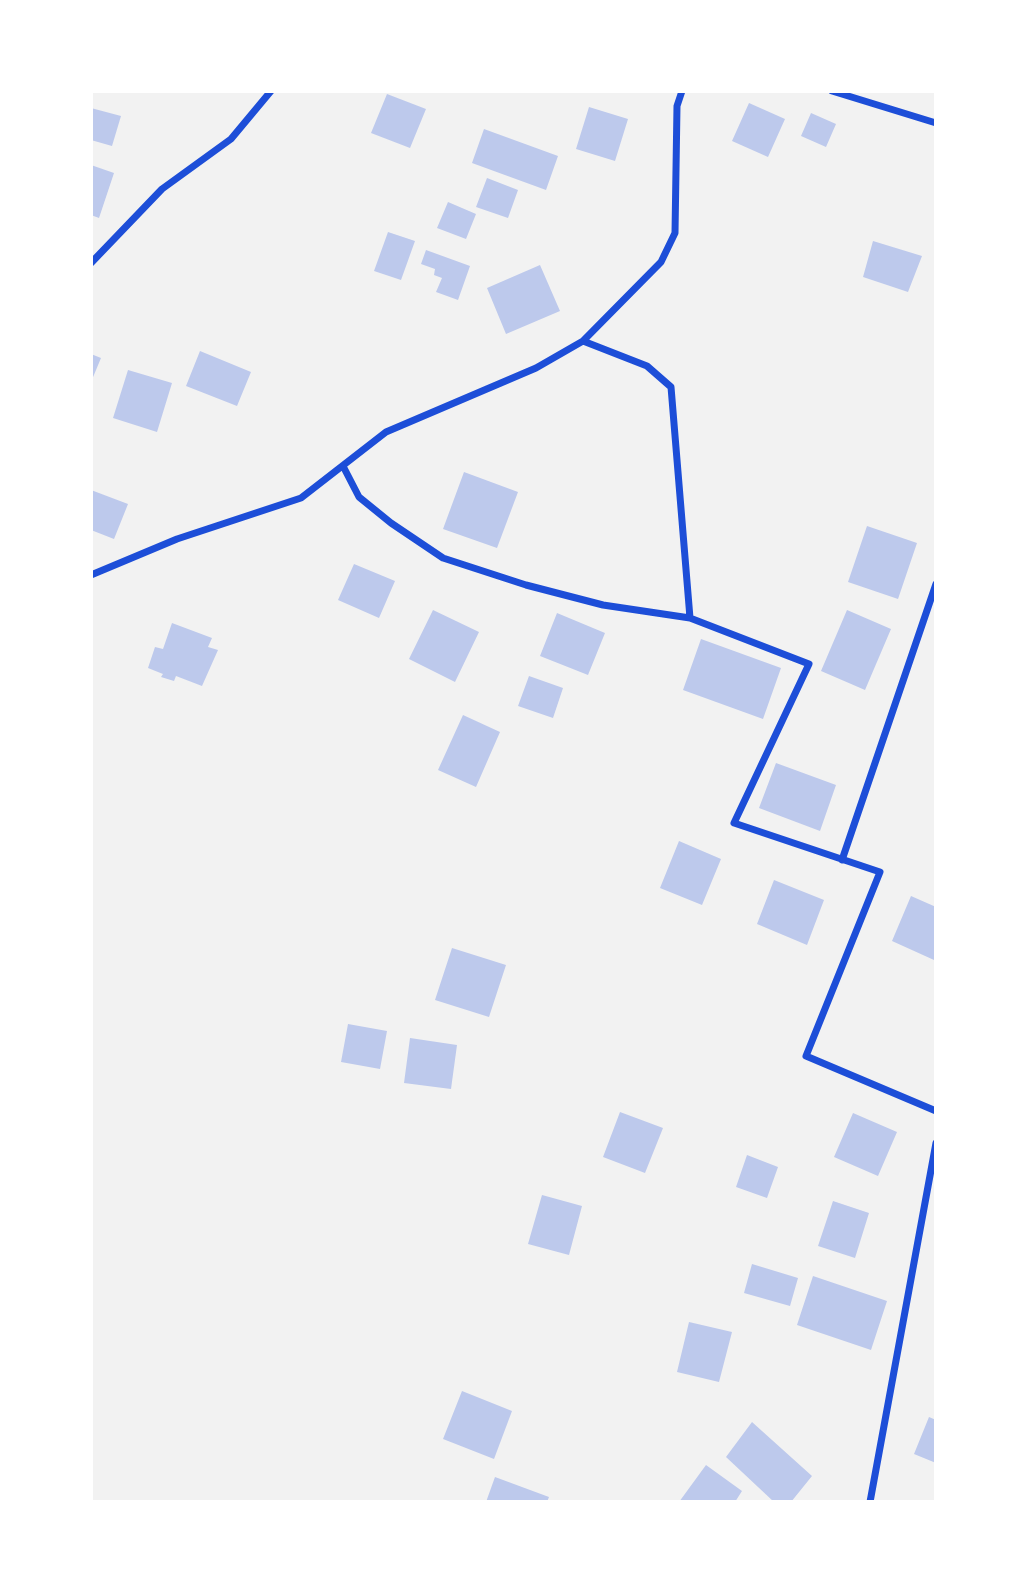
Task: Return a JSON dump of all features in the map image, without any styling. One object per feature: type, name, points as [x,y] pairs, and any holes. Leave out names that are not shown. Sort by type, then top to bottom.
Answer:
[{"type":"street","points":[[91,264],[162,190],[231,139],[271,91]]},
{"type":"street","points":[[91,575],[177,539],[301,498],[386,432],[536,368],[583,341],[661,262],[675,233],[677,106],[682,91]]},
{"type":"street","points":[[832,91],[936,123]]},
{"type":"street","points":[[583,341],[647,366],[671,387],[690,618]]},
{"type":"street","points":[[343,466],[359,497],[391,523],[443,558],[527,585],[603,605],[690,618],[809,664],[734,823],[880,872],[806,1056],[936,1111]]},
{"type":"street","points":[[842,860],[936,584]]},
{"type":"street","points":[[870,1502],[936,1143]]},
{"type":"building","points":[[387,94],[426,109],[410,148],[371,133]]},
{"type":"building","points":[[749,103],[785,119],[768,157],[732,141]]},
{"type":"building","points":[[589,107],[628,119],[615,161],[576,149]]},
{"type":"building","points":[[91,108],[121,116],[112,146],[91,140]]},
{"type":"building","points":[[811,113],[836,124],[826,147],[801,136]]},
{"type":"building","points":[[484,129],[558,156],[546,190],[472,163]]},
{"type":"building","points":[[91,165],[114,173],[99,218],[91,215]]},
{"type":"building","points":[[487,178],[518,190],[508,218],[476,207]]},
{"type":"building","points":[[448,202],[476,214],[466,239],[437,228]]},
{"type":"building","points":[[388,232],[415,241],[401,280],[374,271]]},
{"type":"building","points":[[873,241],[922,256],[908,292],[863,277]]},
{"type":"building","points":[[426,250],[470,266],[458,300],[436,292],[442,278],[434,275],[435,269],[421,264]]},
{"type":"building","points":[[540,265],[560,311],[506,334],[487,288]]},
{"type":"building","points":[[200,351],[251,372],[237,406],[186,386]]},
{"type":"building","points":[[91,354],[101,358],[91,382]]},
{"type":"building","points":[[128,370],[172,383],[157,432],[113,418]]},
{"type":"building","points":[[464,472],[518,492],[497,548],[443,529]]},
{"type":"building","points":[[91,490],[128,504],[114,539],[91,530]]},
{"type":"building","points":[[867,526],[917,543],[898,599],[848,582]]},
{"type":"building","points":[[354,564],[395,581],[379,618],[338,600]]},
{"type":"building","points":[[433,610],[479,632],[455,682],[409,659]]},
{"type":"building","points":[[847,610],[891,629],[865,690],[821,671]]},
{"type":"building","points":[[557,613],[605,633],[588,675],[540,656]]},
{"type":"building","points":[[172,623],[212,638],[208,647],[218,650],[202,686],[176,676],[174,681],[161,677],[163,674],[148,668],[155,647],[163,649]]},
{"type":"building","points":[[701,639],[781,668],[763,719],[683,690]]},
{"type":"building","points":[[529,676],[563,688],[553,718],[518,706]]},
{"type":"building","points":[[463,715],[500,732],[476,787],[438,770]]},
{"type":"building","points":[[776,763],[836,785],[820,831],[759,808]]},
{"type":"building","points":[[679,841],[721,859],[702,905],[660,888]]},
{"type":"building","points":[[774,880],[824,900],[807,945],[757,924]]},
{"type":"building","points":[[911,896],[936,907],[934,960],[892,941]]},
{"type":"building","points":[[452,948],[506,965],[489,1017],[435,1000]]},
{"type":"building","points":[[348,1024],[387,1031],[380,1069],[341,1062]]},
{"type":"building","points":[[410,1038],[457,1045],[451,1089],[404,1083]]},
{"type":"building","points":[[620,1112],[663,1128],[645,1173],[603,1157]]},
{"type":"building","points":[[853,1113],[897,1132],[878,1176],[834,1157]]},
{"type":"building","points":[[747,1155],[778,1167],[767,1198],[736,1187]]},
{"type":"building","points":[[542,1195],[582,1206],[569,1255],[528,1244]]},
{"type":"building","points":[[833,1201],[869,1213],[855,1258],[818,1246]]},
{"type":"building","points":[[752,1264],[798,1278],[790,1306],[744,1293]]},
{"type":"building","points":[[813,1276],[887,1301],[871,1350],[797,1325]]},
{"type":"building","points":[[689,1322],[732,1332],[719,1382],[677,1372]]},
{"type":"building","points":[[462,1391],[512,1411],[494,1459],[443,1439]]},
{"type":"building","points":[[929,1417],[936,1420],[936,1463],[914,1454]]},
{"type":"building","points":[[752,1422],[812,1476],[791,1502],[774,1502],[726,1457]]},
{"type":"building","points":[[706,1465],[742,1491],[735,1502],[679,1502]]},
{"type":"building","points":[[495,1477],[549,1497],[547,1502],[486,1502]]}]
